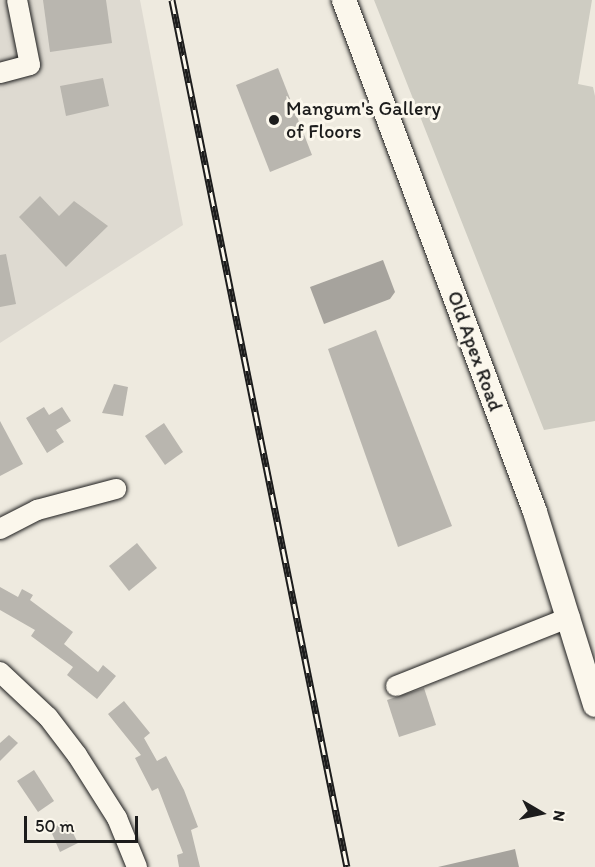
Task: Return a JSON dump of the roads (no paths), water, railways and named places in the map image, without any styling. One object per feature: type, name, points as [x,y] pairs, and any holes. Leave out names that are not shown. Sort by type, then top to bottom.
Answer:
[{"type":"main road","name":"Old Apex Road","points":[[344,0],[570,617],[595,705]]},
{"type":"street","points":[[0,73],[30,65],[17,0]]},
{"type":"street","points":[[0,529],[37,510],[116,489]]},
{"type":"street","points":[[396,686],[570,617]]},
{"type":"street","points":[[0,672],[48,717],[82,763],[117,818],[137,867]]},
{"type":"railway","points":[[172,0],[347,867]]},
{"type":"place","name":"Mangum's Gallery of Floors","points":[[274,120]]}]
